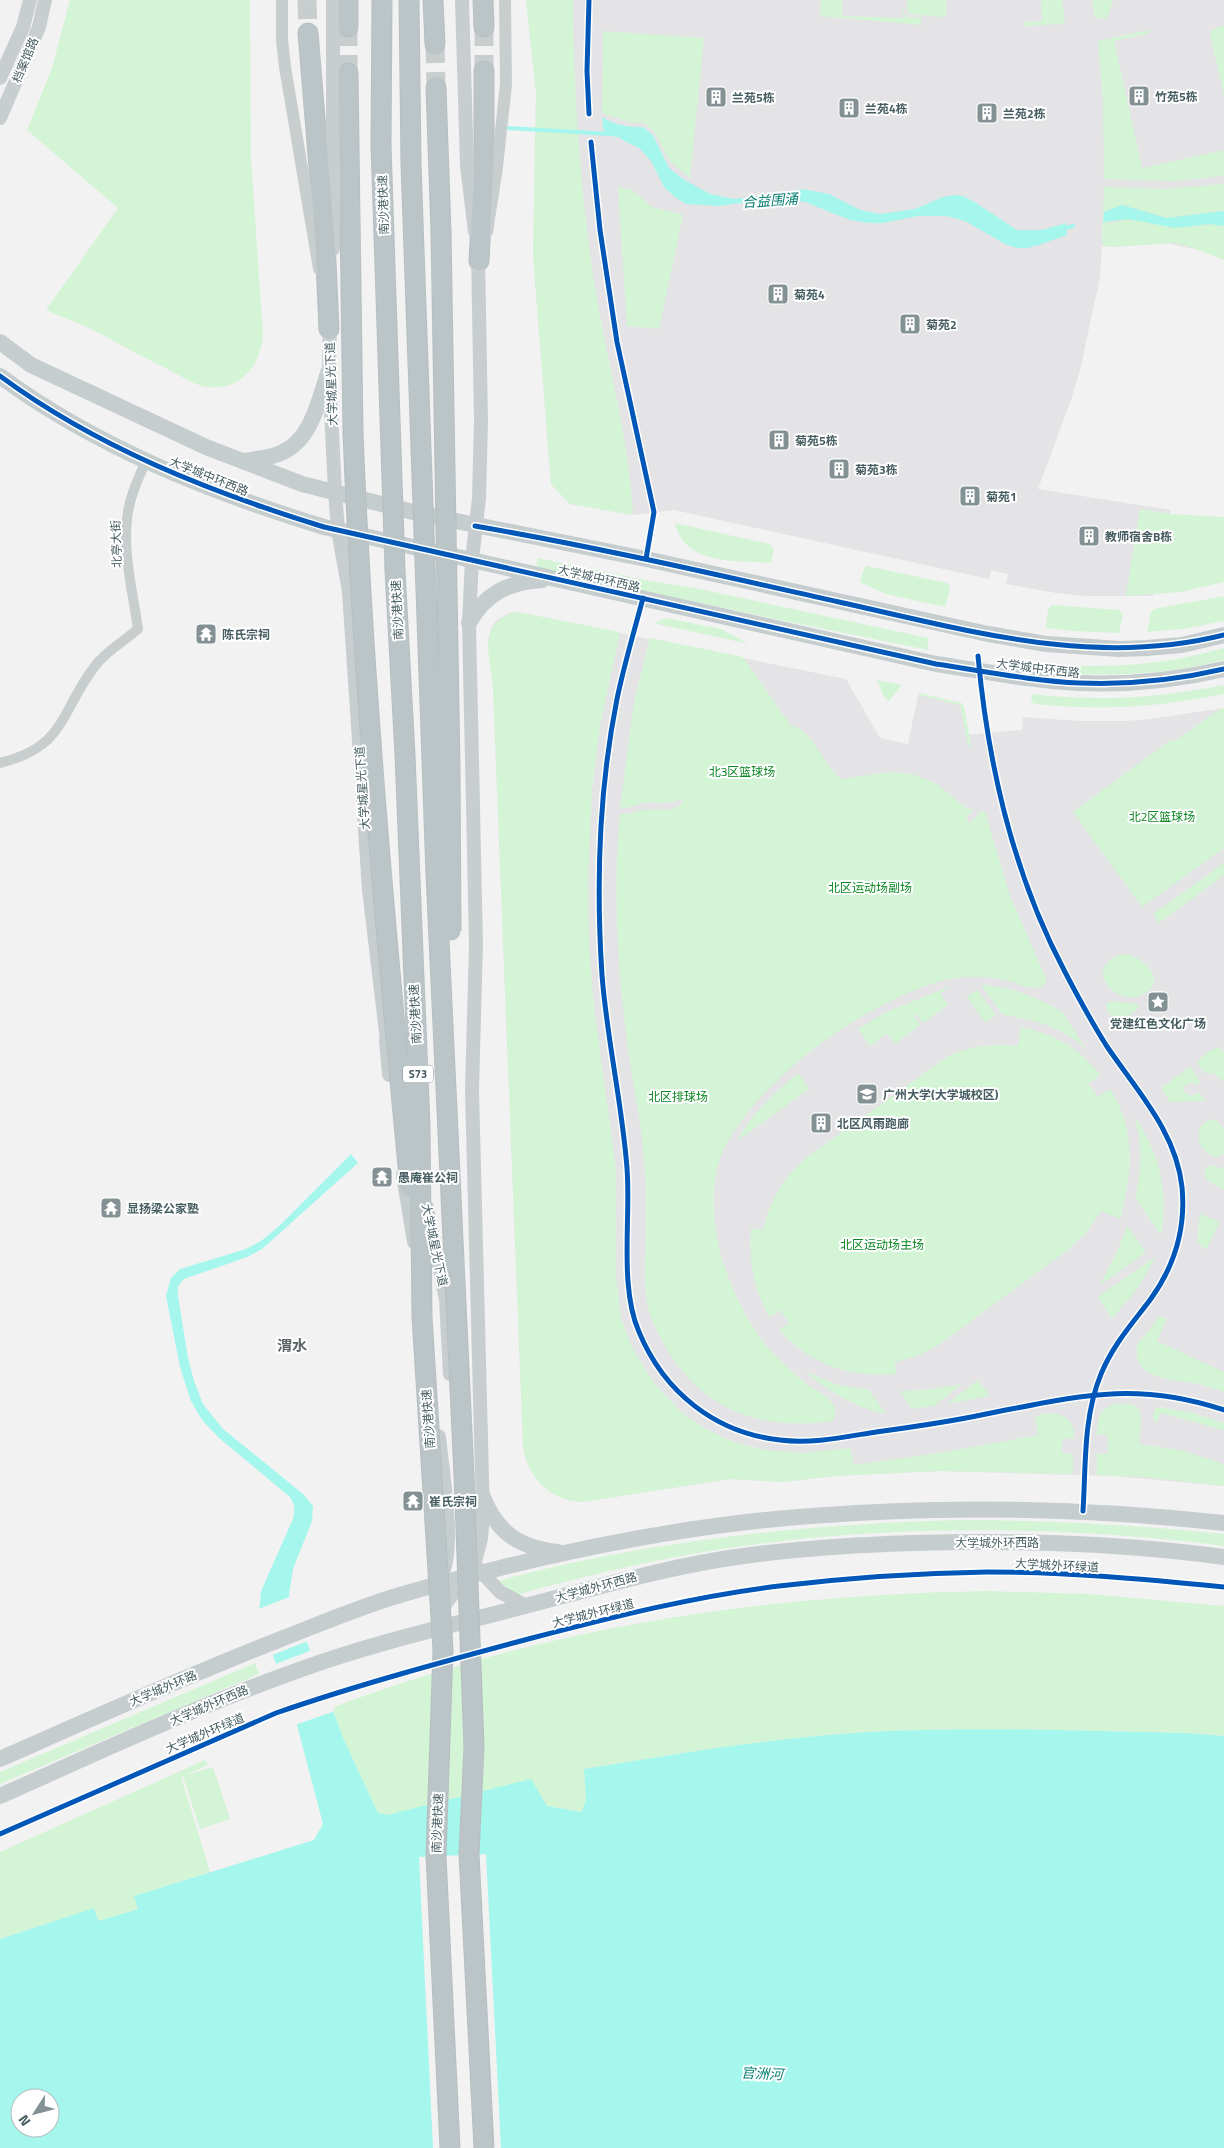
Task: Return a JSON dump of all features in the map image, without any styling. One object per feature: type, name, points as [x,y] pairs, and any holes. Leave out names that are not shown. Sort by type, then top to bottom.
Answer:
[{"type":"highway","points":[[348,0],[348,26]]},
{"type":"highway","name":"南沙港快速","points":[[382,0],[380,145],[395,570],[405,755],[420,1126],[422,1317],[443,1650],[436,1856],[450,2148]]},
{"type":"highway","name":"S73","points":[[409,0],[411,174],[436,875],[474,1747],[469,1854],[484,2148]]},
{"type":"highway","points":[[433,0],[435,44]]},
{"type":"highway","points":[[483,0],[484,27]]},
{"type":"highway","points":[[308,33],[325,240],[329,329]]},
{"type":"highway","points":[[479,261],[484,162],[484,71]]},
{"type":"highway","points":[[348,73],[353,433],[367,697],[378,852],[422,1317]]},
{"type":"highway","points":[[436,88],[441,230],[452,882],[452,1208]]},
{"type":"main road","name":"档案馆路","points":[[0,78],[23,26],[30,0]]},
{"type":"main road","name":"档案馆路","points":[[0,118],[39,27],[45,0]]},
{"type":"main road","name":"大学城星光下道","points":[[333,0],[334,213],[329,370],[338,530],[349,592],[369,890],[387,1041],[406,1099],[446,1300],[459,1510],[466,1552],[474,1571],[510,1599],[526,1606]]},
{"type":"main road","points":[[424,1631],[474,1571],[481,1539],[483,1515],[472,1090],[476,944],[469,623],[472,560],[479,498],[481,421],[479,261],[467,166],[462,0]]},
{"type":"main road","name":"大学城中环西路","points":[[0,342],[30,365],[168,431],[241,461],[302,484],[475,526],[646,559],[978,632],[1046,644],[1120,649],[1147,648],[1182,645],[1224,635]]},
{"type":"main road","points":[[241,461],[280,454],[299,440],[315,410],[329,370]]},
{"type":"main road","name":"大学城中环西路","points":[[0,376],[66,419],[146,460],[257,506],[338,530],[924,662],[1029,678],[1080,683],[1124,684],[1164,680],[1224,669]]},
{"type":"main road","points":[[469,623],[484,602],[507,586],[528,581],[558,579]]},
{"type":"main road","points":[[387,1041],[400,1147],[428,1322],[435,1400],[447,1556],[444,1572],[434,1586]]},
{"type":"main road","points":[[482,1495],[487,1508],[499,1526],[515,1540],[548,1551],[566,1553]]},
{"type":"main road","points":[[434,1586],[474,1571],[642,1538],[808,1516],[960,1509],[1062,1510],[1224,1523]]},
{"type":"main road","name":"大学城外环西路","points":[[0,1796],[185,1714],[265,1682],[337,1657],[424,1631],[625,1579],[724,1559],[788,1551],[871,1545],[1032,1542],[1143,1548],[1224,1557]]},
{"type":"main road","name":"大学城外环路","points":[[0,1758],[255,1649],[383,1600],[434,1586]]},
{"type":"street","points":[[282,0],[282,40],[288,83],[306,181],[312,232],[329,329]]},
{"type":"street","points":[[479,261],[490,221],[504,107],[506,65],[505,0]]},
{"type":"street","name":"北亭大街","points":[[0,763],[36,750],[50,739],[96,665],[106,654],[138,629],[128,557],[127,518],[137,482],[146,460]]},
{"type":"shaded area","points":[[526,0],[1224,0],[1224,248],[1194,249],[1167,243],[1102,246],[1100,277],[1081,366],[1071,400],[1038,489],[1171,510],[1153,596],[1084,596],[1056,593],[1006,584],[1008,574],[991,570],[989,579],[674,510],[633,515],[570,504],[551,484],[533,255],[536,92]]},
{"type":"shaded area","name":"广州大学(大学城校区)","points":[[517,612],[846,679],[880,738],[908,744],[918,695],[961,705],[966,735],[1022,730],[1023,717],[1078,721],[1127,721],[1224,708],[1224,1486],[1113,1476],[941,1471],[834,1476],[784,1482],[729,1479],[583,1502],[569,1500],[554,1494],[534,1476],[526,1460],[523,1444],[493,688],[488,639],[492,626],[497,620],[509,613]]},
{"type":"green space","points":[[70,0],[250,0],[251,158],[263,334],[258,357],[252,367],[237,382],[215,387],[198,385],[93,330],[46,310],[118,208],[27,130],[52,68]]},
{"type":"green space","points":[[526,0],[573,0],[576,108],[585,216],[595,287],[627,457],[633,515],[570,504],[551,484],[533,255],[536,92]]},
{"type":"green space","points":[[821,0],[842,0],[842,16],[903,18],[903,9],[906,17],[922,18],[921,25],[820,16]]},
{"type":"green space","points":[[907,0],[946,0],[946,15],[943,17],[908,14]]},
{"type":"green space","points":[[1041,0],[1062,0],[1065,22],[1061,24],[1024,26],[1024,22],[1042,21]]},
{"type":"green space","points":[[1092,0],[1113,0],[1107,18],[1095,18]]},
{"type":"green space","points":[[1224,25],[1224,96],[1210,33],[1212,30]]},
{"type":"green space","points":[[1149,30],[1149,33],[1114,41],[1142,168],[1224,150],[1224,176],[1173,181],[1104,179],[1103,100],[1098,41]]},
{"type":"green space","points":[[603,31],[704,38],[690,178],[670,161],[655,133],[645,123],[630,122],[602,113]]},
{"type":"green space","points":[[1224,184],[1224,211],[1167,218],[1122,205],[1104,212],[1103,222],[1112,223],[1128,219],[1175,228],[1209,224],[1224,226],[1224,260],[1174,243],[1111,247],[1102,245],[1104,187],[1165,189]]},
{"type":"green space","points":[[618,187],[632,190],[652,207],[683,215],[659,329],[627,326]]},
{"type":"green space","points":[[1140,509],[1171,514],[1224,517],[1224,582],[1180,592],[1126,596]]},
{"type":"green space","points":[[675,523],[770,544],[774,550],[771,563],[728,560],[701,554],[689,547],[681,537]]},
{"type":"green space","points":[[538,558],[650,581],[695,588],[928,638],[928,650],[536,568]]},
{"type":"green space","points":[[867,566],[947,583],[950,588],[945,607],[886,594],[860,582],[864,569]]},
{"type":"green space","points":[[1224,596],[1224,621],[1182,629],[1147,632],[1151,612],[1154,609]]},
{"type":"green space","points":[[1052,605],[1119,610],[1123,615],[1119,633],[1046,628],[1048,609]]},
{"type":"green space","points":[[517,612],[620,632],[600,726],[592,791],[588,880],[589,944],[594,1007],[616,1169],[616,1278],[621,1318],[632,1348],[654,1383],[682,1413],[704,1428],[734,1442],[765,1450],[803,1453],[850,1448],[854,1465],[945,1452],[1038,1435],[1035,1416],[1056,1414],[1067,1419],[1073,1430],[1074,1438],[1062,1439],[1062,1453],[1073,1454],[1073,1474],[941,1471],[834,1476],[784,1482],[729,1479],[583,1502],[571,1501],[550,1492],[534,1476],[525,1456],[523,1444],[493,688],[488,653],[488,642],[496,623],[504,617]]},
{"type":"green space","points":[[667,618],[721,629],[749,644],[653,623]]},
{"type":"green space","points":[[650,638],[743,657],[791,726],[799,728],[806,733],[829,766],[841,779],[891,772],[915,775],[937,784],[965,807],[973,810],[966,818],[970,824],[981,811],[985,812],[1010,896],[1047,981],[1042,986],[1035,988],[994,978],[953,978],[915,990],[885,1004],[823,1042],[794,1065],[745,1115],[728,1141],[718,1166],[714,1193],[715,1221],[720,1250],[728,1277],[740,1304],[769,1349],[798,1377],[830,1400],[835,1412],[833,1421],[785,1423],[762,1420],[721,1404],[702,1391],[685,1374],[670,1354],[656,1329],[647,1303],[644,1159],[629,1059],[618,951],[616,896],[618,841],[620,814],[649,809],[669,809],[683,803],[680,799],[667,803],[644,803],[620,808],[634,702]]},
{"type":"green space","points":[[1224,648],[1224,660],[1152,672],[1104,675],[1030,670],[1031,663],[1081,666],[1128,665],[1175,659]]},
{"type":"green space","points":[[877,680],[902,685],[889,701],[884,697]]},
{"type":"green space","points":[[1224,685],[1224,694],[1154,705],[1083,707],[1036,704],[1031,702],[1032,694],[1080,698],[1152,696]]},
{"type":"green space","points":[[920,693],[962,703],[971,745],[968,746],[960,705],[918,695]]},
{"type":"green space","name":"北2区篮球场","points":[[1224,708],[1224,848],[1142,907],[1073,812],[1172,739],[1174,742]]},
{"type":"green space","points":[[1224,863],[1224,875],[1159,923],[1153,914]]},
{"type":"green space","points":[[1124,954],[1143,962],[1152,973],[1154,979],[1153,985],[1148,991],[1137,997],[1126,997],[1116,993],[1108,986],[1104,977],[1104,968],[1110,960]]},
{"type":"green space","points":[[981,985],[1002,987],[1022,993],[1041,1000],[1059,1010],[1063,1013],[1086,1049],[1068,1035],[1048,1025],[1003,1015]]},
{"type":"green space","points":[[951,986],[940,994],[948,1005],[923,1023],[915,1013],[913,1014],[920,1025],[895,1044],[887,1034],[893,1029],[870,1046],[858,1029],[886,1012]]},
{"type":"green space","points":[[977,990],[996,1015],[986,1023],[967,997]]},
{"type":"green space","points":[[1113,1001],[1137,1004],[1139,1008],[1120,1022],[1115,1022],[1106,1007],[1107,1003]]},
{"type":"green space","name":"北区运动场主场","points":[[1021,1027],[1055,1038],[1084,1057],[1100,1075],[1088,1084],[1098,1097],[1110,1089],[1119,1105],[1125,1120],[1130,1152],[1127,1185],[1120,1219],[1101,1211],[1086,1233],[1069,1249],[940,1344],[917,1356],[895,1362],[896,1374],[879,1375],[847,1371],[832,1367],[804,1352],[779,1330],[789,1323],[780,1310],[770,1317],[764,1306],[753,1274],[751,1228],[763,1230],[770,1207],[787,1177],[813,1153],[948,1056],[982,1046],[1018,1046]]},
{"type":"green space","points":[[1220,1047],[1224,1053],[1224,1082],[1213,1073],[1205,1073],[1197,1063],[1207,1053]]},
{"type":"green space","points":[[1190,1067],[1200,1081],[1197,1085],[1191,1083],[1186,1085],[1185,1093],[1191,1096],[1199,1092],[1206,1101],[1170,1102],[1161,1088]]},
{"type":"green space","points":[[798,1073],[809,1089],[737,1141],[756,1113]]},
{"type":"green space","points":[[1134,1116],[1150,1143],[1160,1172],[1164,1202],[1161,1235],[1135,1198],[1139,1177],[1140,1147]]},
{"type":"green space","points":[[1211,1119],[1217,1121],[1224,1129],[1224,1153],[1217,1157],[1210,1155],[1199,1140],[1198,1133],[1200,1128]]},
{"type":"green space","points":[[1211,1165],[1224,1169],[1224,1190],[1207,1180],[1204,1169]]},
{"type":"green space","points":[[1200,1214],[1220,1222],[1206,1250],[1197,1242]]},
{"type":"green space","points":[[1127,1226],[1146,1252],[1100,1285],[1117,1252]]},
{"type":"green space","points":[[1156,1256],[1139,1286],[1112,1319],[1098,1297]]},
{"type":"green space","points":[[1160,1316],[1167,1319],[1157,1341],[1224,1372],[1224,1392],[1198,1384],[1164,1378],[1147,1371],[1140,1365],[1137,1356],[1137,1345]]},
{"type":"green space","points":[[804,1371],[838,1385],[869,1390],[886,1414],[863,1408],[842,1398]]},
{"type":"green space","points":[[978,1380],[990,1396],[947,1404]]},
{"type":"green space","points":[[962,1384],[934,1406],[912,1409],[900,1391],[926,1390]]},
{"type":"green space","points":[[1114,1404],[1131,1404],[1139,1409],[1141,1417],[1139,1444],[1180,1450],[1224,1464],[1224,1486],[1144,1477],[1097,1475],[1097,1454],[1108,1454],[1108,1435],[1097,1435],[1098,1420],[1105,1409]]},
{"type":"green space","points":[[1160,1407],[1193,1413],[1224,1423],[1224,1430],[1160,1413],[1157,1423],[1153,1418],[1153,1414],[1156,1408]]},
{"type":"green space","points":[[960,1520],[1092,1524],[1224,1534],[1224,1546],[1100,1534],[1037,1531],[973,1530],[846,1535],[722,1549],[669,1558],[509,1597],[490,1583],[606,1556],[723,1537],[841,1526]]},
{"type":"green space","points":[[988,1591],[1089,1594],[1224,1606],[1224,1736],[1188,1733],[987,1729],[906,1730],[795,1738],[584,1769],[586,1799],[582,1812],[547,1806],[387,1815],[378,1813],[331,1708],[412,1680],[492,1656],[573,1636],[654,1621],[736,1608],[819,1600],[903,1594]]},
{"type":"green space","points":[[255,1663],[259,1674],[0,1784],[0,1772]]},
{"type":"green space","points":[[205,1760],[208,1765],[186,1775],[213,1767],[230,1819],[200,1829],[183,1776],[181,1777],[210,1872],[134,1896],[138,1909],[98,1921],[94,1908],[0,1939],[0,1852]]},
{"type":"water","points":[[602,117],[622,125],[643,127],[653,135],[669,168],[683,179],[710,194],[734,199],[803,189],[829,194],[860,210],[880,214],[915,209],[943,197],[963,196],[1017,230],[1042,230],[1066,223],[1067,235],[1039,245],[1017,248],[1005,244],[965,221],[946,216],[918,216],[883,223],[868,223],[850,220],[805,202],[787,199],[729,202],[717,206],[686,204],[664,187],[651,161],[632,140],[607,135],[603,128]]},
{"type":"water","points":[[1122,205],[1167,218],[1224,211],[1224,226],[1209,224],[1175,228],[1128,219],[1103,222],[1104,212]]},
{"type":"water","name":"官洲河","points":[[351,1154],[358,1163],[262,1249],[247,1257],[184,1279],[178,1286],[178,1296],[188,1358],[203,1404],[222,1428],[303,1494],[313,1506],[312,1521],[293,1569],[289,1595],[344,1740],[378,1813],[387,1815],[531,1779],[547,1806],[582,1812],[586,1799],[584,1769],[795,1738],[906,1730],[987,1729],[1188,1733],[1224,1736],[1224,2148],[0,2148],[0,1939],[94,1908],[98,1921],[138,1909],[134,1896],[314,1840],[323,1824],[297,1725],[259,1614],[261,1591],[293,1519],[294,1505],[290,1497],[219,1438],[202,1420],[191,1401],[180,1367],[166,1296],[171,1278],[180,1269],[246,1249],[261,1241],[278,1227]]},
{"type":"pier","points":[[292,1596],[308,1641],[270,1656],[258,1624],[256,1610]]},
{"type":"pier","points":[[312,1650],[335,1711],[295,1725],[273,1665]]},
{"type":"pier","points":[[486,1854],[501,2148],[433,2148],[419,1857]]},
{"type":"waterway","name":"合益围涌","points":[[509,128],[609,134]]},
{"type":"waterway","name":"合益围涌","points":[[623,138],[639,146]]},
{"type":"waterway","name":"合益围涌","points":[[718,204],[756,199]]},
{"type":"waterway","name":"合益围涌","points":[[1062,229],[1073,226]]},
{"type":"tunnel","points":[[307,0],[308,33]]},
{"type":"tunnel","points":[[348,27],[348,73]]},
{"type":"tunnel","points":[[484,27],[484,71]]},
{"type":"tunnel","points":[[435,44],[436,88]]},
{"type":"cycle path","points":[[589,0],[587,71],[589,114]]},
{"type":"cycle path","points":[[591,142],[600,230],[617,342],[654,512],[646,559]]},
{"type":"cycle path","points":[[0,376],[75,425],[155,465],[239,499],[324,527],[936,664],[990,673],[1062,682],[1117,683],[1171,679],[1224,669]]},
{"type":"cycle path","points":[[475,526],[612,552],[935,624],[1030,641],[1078,646],[1127,648],[1175,644],[1224,635]]},
{"type":"cycle path","points":[[643,598],[617,699],[606,767],[600,837],[599,906],[604,999],[622,1120],[627,1168],[627,1273],[629,1294],[639,1332],[662,1373],[677,1391],[713,1419],[734,1429],[756,1436],[792,1441],[840,1438],[945,1422],[1076,1397],[1104,1394],[1161,1396],[1191,1401],[1224,1410]]},
{"type":"cycle path","points":[[978,656],[988,738],[996,778],[1017,858],[1031,897],[1065,972],[1090,1018],[1163,1129],[1172,1148],[1182,1187],[1183,1202],[1180,1232],[1172,1261],[1150,1300],[1111,1354],[1095,1391],[1086,1442],[1083,1511]]},
{"type":"cycle path","name":"大学城外环绿道","points":[[0,1834],[276,1713],[308,1702],[468,1655],[593,1622],[685,1601],[748,1590],[805,1583],[883,1576],[987,1572],[1076,1575],[1224,1587]]},
{"type":"place","name":"竹苑5栋","points":[[1139,96]]},
{"type":"place","name":"兰苑5栋","points":[[716,97]]},
{"type":"place","name":"兰苑4栋","points":[[849,108]]},
{"type":"place","name":"兰苑2栋","points":[[987,113]]},
{"type":"place","name":"菊苑4","points":[[778,294]]},
{"type":"place","name":"菊苑2","points":[[910,324]]},
{"type":"place","name":"菊苑5栋","points":[[779,440]]},
{"type":"place","name":"菊苑3栋","points":[[839,469]]},
{"type":"place","name":"菊苑1","points":[[970,496]]},
{"type":"place","name":"教师宿舍B栋","points":[[1089,536]]},
{"type":"place","name":"陈氏宗祠","points":[[206,634]]},
{"type":"place","name":"党建红色文化广场","points":[[1158,1002]]},
{"type":"place","name":"广州大学(大学城校区)","points":[[867,1094]]},
{"type":"place","name":"北区风雨跑廊","points":[[821,1123]]},
{"type":"place","name":"愚庵崔公祠","points":[[382,1177]]},
{"type":"place","name":"显扬梁公家塾","points":[[111,1208]]},
{"type":"place","name":"崔氏宗祠","points":[[413,1501]]},
{"type":"district","name":"渭水","points":[[292,1345]]},
{"type":"park label","name":"北3区篮球场","points":[[742,771]]},
{"type":"park label","name":"北区运动场副场","points":[[870,887]]},
{"type":"park label","name":"北区排球场","points":[[678,1096]]}]
